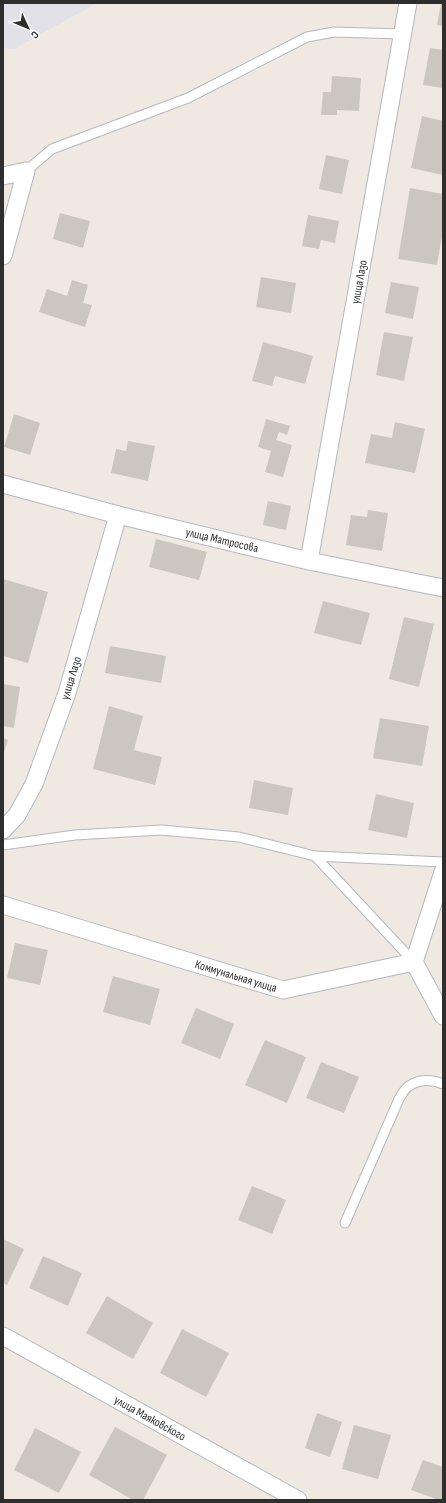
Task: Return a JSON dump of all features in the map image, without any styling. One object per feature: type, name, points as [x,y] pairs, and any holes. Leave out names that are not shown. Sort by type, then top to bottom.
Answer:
[{"type":"street","name":"улица Лазо","points":[[309,560],[408,3]]},
{"type":"street","points":[[3,176],[26,171],[3,256]]},
{"type":"street","name":"улица Матросова","points":[[3,484],[118,516],[309,560],[443,588]]},
{"type":"street","name":"улица Лазо","points":[[3,830],[17,816],[34,784],[67,693],[118,516]]},
{"type":"street","points":[[443,872],[414,962],[443,1016]]},
{"type":"street","name":"Коммунальная улица","points":[[3,905],[283,990],[414,962]]},
{"type":"street","name":"улица Маяковского","points":[[3,1336],[298,1500]]},
{"type":"lane","points":[[26,171],[52,149],[188,98],[306,37],[334,32],[402,34]]},
{"type":"lane","points":[[3,845],[75,835],[161,830],[238,837],[315,856],[443,862]]},
{"type":"lane","points":[[315,856],[414,962]]},
{"type":"lane","points":[[345,1223],[399,1098],[407,1086],[422,1080],[437,1081],[443,1084]]},
{"type":"shaded area","points":[[3,3],[97,3],[14,49],[3,48]]},
{"type":"building","points":[[441,3],[443,3],[443,26],[437,25]]},
{"type":"building","points":[[430,48],[443,50],[443,88],[423,85]]},
{"type":"building","points":[[332,76],[361,78],[359,111],[337,110],[337,115],[321,115],[323,92],[331,92]]},
{"type":"building","points":[[422,116],[443,121],[443,175],[411,168]]},
{"type":"building","points":[[326,155],[349,160],[342,194],[319,189]]},
{"type":"building","points":[[410,188],[443,194],[443,231],[437,265],[398,259]]},
{"type":"building","points":[[60,213],[90,221],[83,248],[53,239]]},
{"type":"building","points":[[308,215],[339,221],[335,243],[321,240],[319,249],[302,246]]},
{"type":"building","points":[[261,277],[296,283],[291,313],[256,307]]},
{"type":"building","points":[[72,280],[88,285],[83,303],[92,305],[85,327],[39,312],[47,289],[67,296]]},
{"type":"building","points":[[391,282],[419,287],[413,319],[385,313]]},
{"type":"building","points":[[384,332],[413,337],[404,381],[376,375]]},
{"type":"building","points":[[263,342],[313,356],[305,384],[275,376],[272,386],[252,381]]},
{"type":"building","points":[[14,414],[40,423],[30,455],[4,447]]},
{"type":"building","points":[[266,419],[290,426],[287,435],[279,432],[276,440],[292,445],[283,477],[265,472],[271,451],[258,447]]},
{"type":"building","points":[[395,422],[425,429],[415,473],[365,463],[371,434],[392,438]]},
{"type":"building","points":[[128,441],[155,446],[148,481],[111,473],[116,449],[126,451]]},
{"type":"building","points":[[268,501],[291,506],[286,530],[263,525]]},
{"type":"building","points":[[368,510],[388,513],[382,551],[346,545],[351,515],[367,517]]},
{"type":"building","points":[[156,539],[207,552],[199,580],[149,567]]},
{"type":"building","points":[[3,579],[48,592],[28,663],[3,656]]},
{"type":"building","points":[[323,601],[370,613],[361,645],[314,633]]},
{"type":"building","points":[[404,617],[434,624],[419,687],[389,679]]},
{"type":"building","points":[[110,646],[166,656],[161,683],[105,673]]},
{"type":"building","points":[[3,684],[20,687],[14,728],[3,726]]},
{"type":"building","points":[[109,706],[143,716],[134,750],[162,757],[155,785],[93,769]]},
{"type":"building","points":[[380,718],[429,726],[422,766],[373,758]]},
{"type":"building","points":[[3,738],[8,740],[4,752],[3,752]]},
{"type":"building","points":[[254,780],[293,788],[288,815],[249,808]]},
{"type":"building","points":[[376,794],[414,803],[407,838],[368,830]]},
{"type":"building","points":[[15,943],[48,950],[40,985],[7,978]]},
{"type":"building","points":[[113,976],[160,989],[150,1025],[103,1012]]},
{"type":"building","points":[[196,1008],[234,1024],[220,1059],[181,1043]]},
{"type":"building","points":[[265,1040],[306,1057],[287,1103],[245,1085]]},
{"type":"building","points":[[321,1062],[359,1077],[344,1113],[306,1098]]},
{"type":"building","points":[[252,1186],[286,1200],[272,1234],[238,1220]]},
{"type":"building","points":[[3,1239],[24,1249],[7,1285],[3,1283]]},
{"type":"building","points":[[43,1256],[82,1273],[68,1306],[29,1288]]},
{"type":"building","points":[[107,1296],[153,1323],[133,1359],[86,1333]]},
{"type":"building","points":[[182,1329],[229,1353],[206,1397],[160,1373]]},
{"type":"building","points":[[317,1413],[342,1422],[330,1457],[305,1448]]},
{"type":"building","points":[[354,1425],[391,1435],[378,1479],[342,1469]]},
{"type":"building","points":[[115,1427],[167,1455],[143,1500],[133,1500],[89,1475]]},
{"type":"building","points":[[35,1428],[81,1452],[59,1493],[14,1470]]},
{"type":"building","points":[[423,1460],[443,1467],[443,1500],[411,1490]]}]
